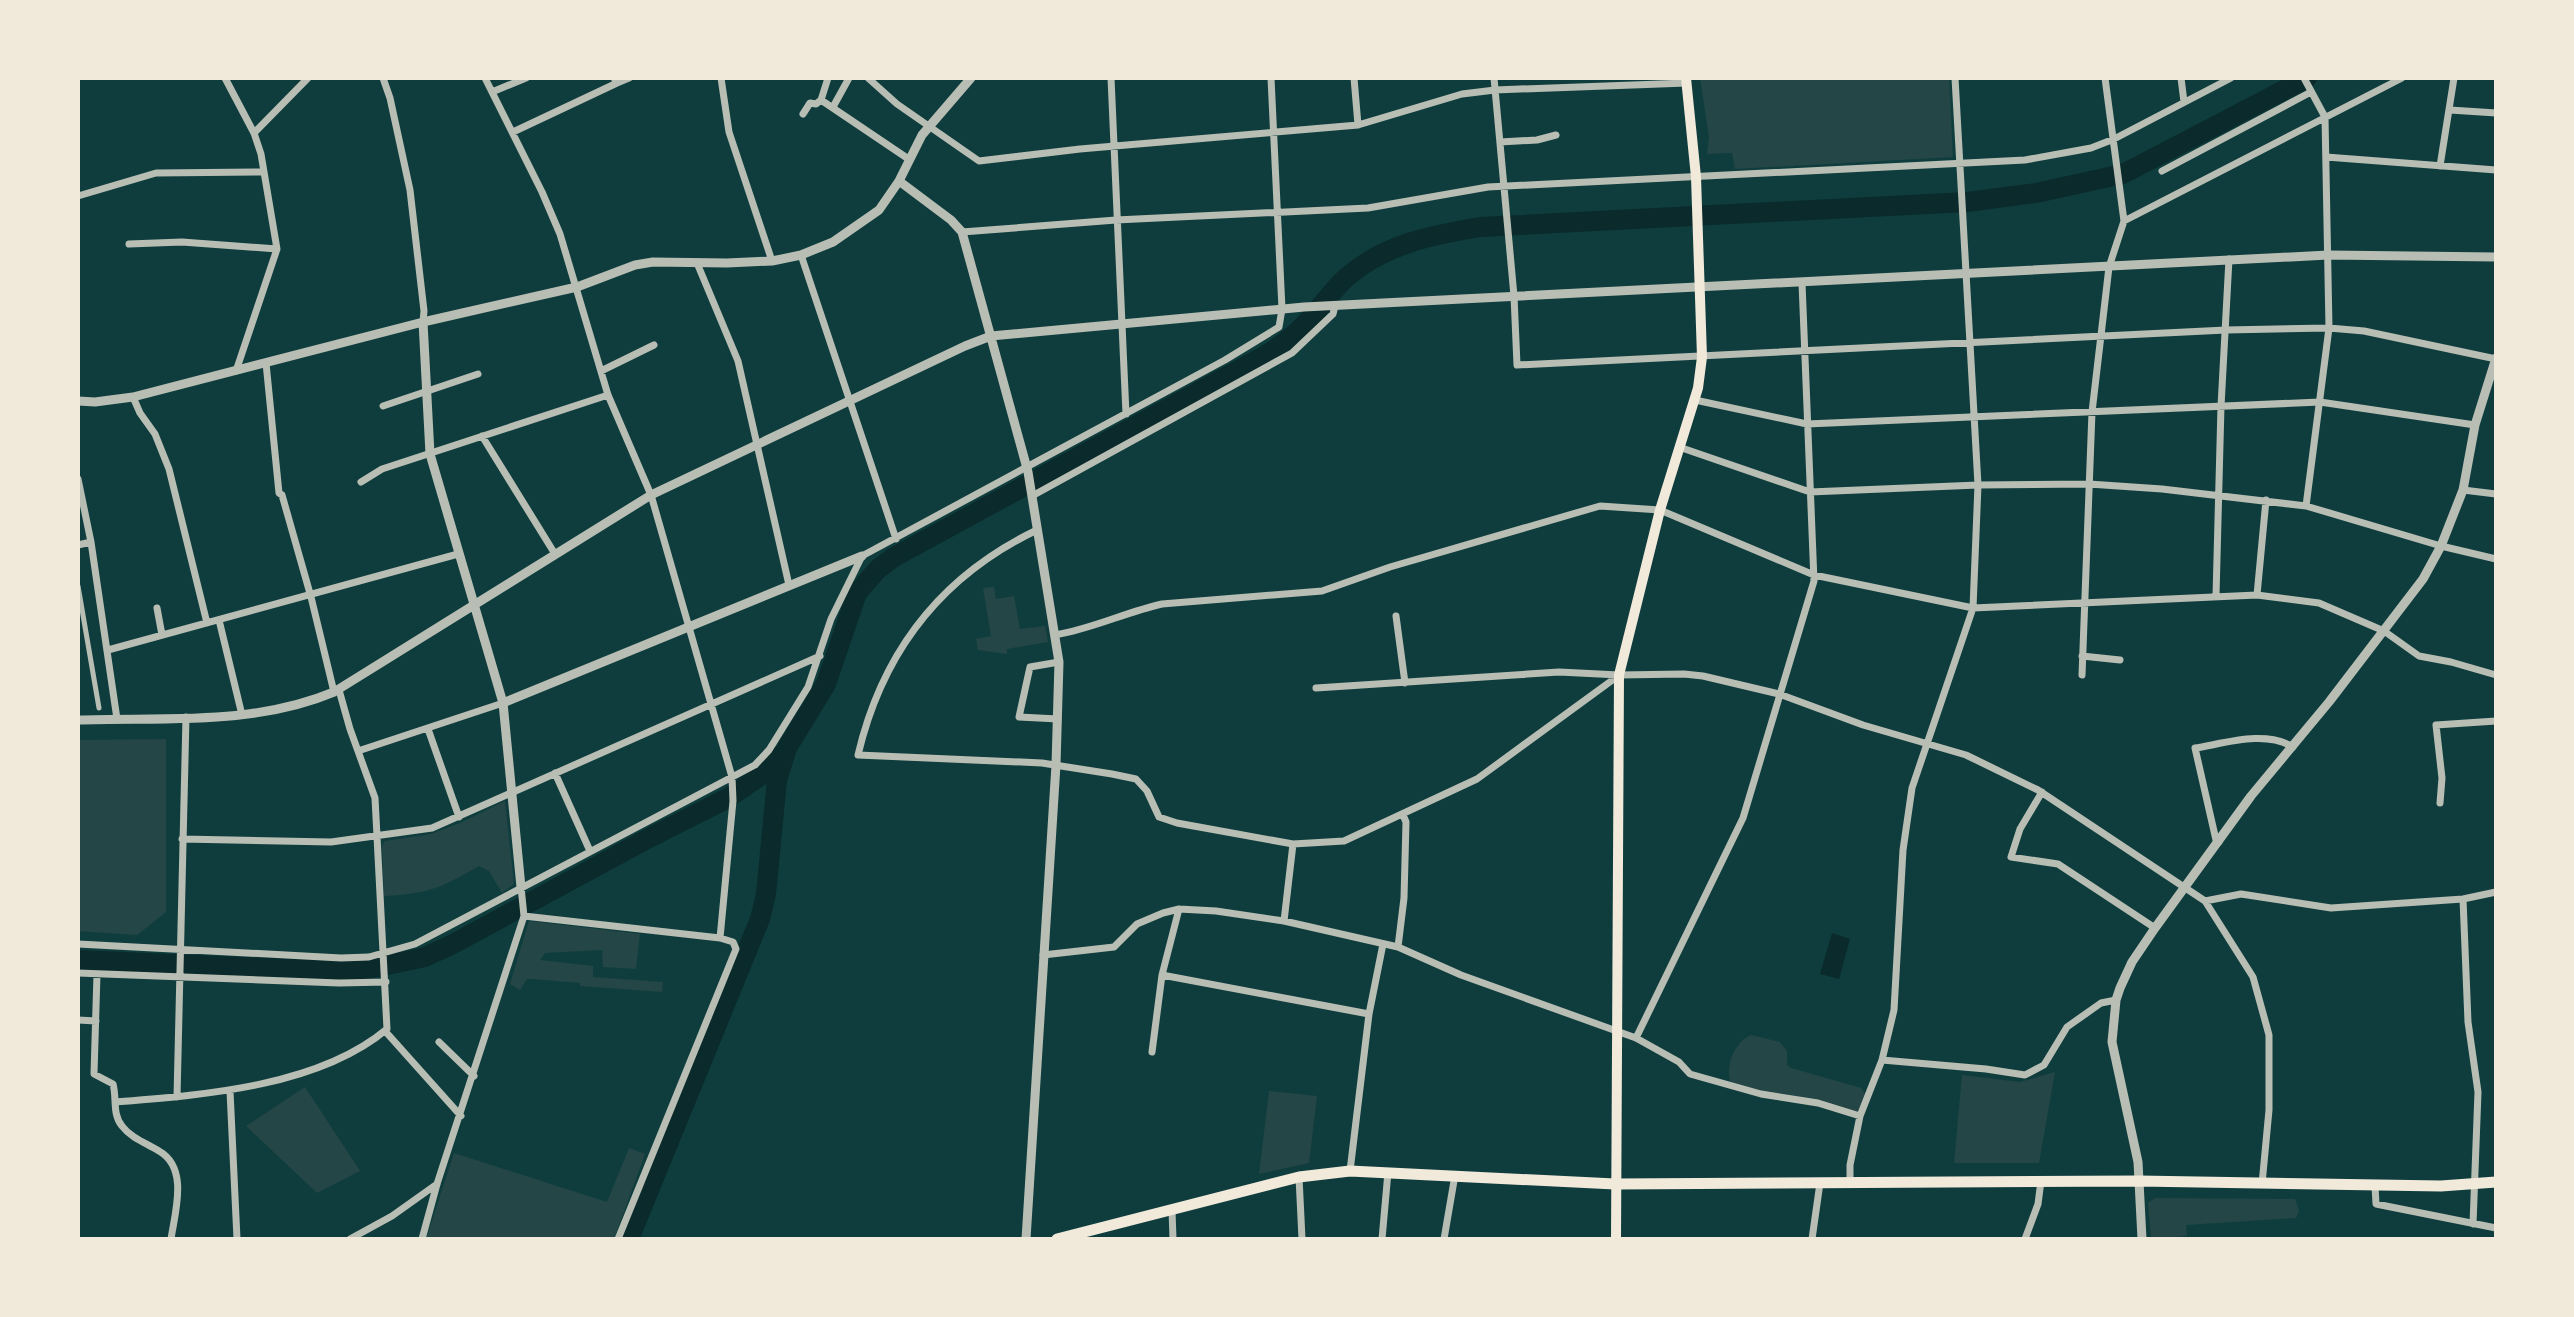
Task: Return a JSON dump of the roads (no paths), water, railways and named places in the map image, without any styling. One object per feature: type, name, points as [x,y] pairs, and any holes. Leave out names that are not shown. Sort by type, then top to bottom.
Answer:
[{"type":"main road","points":[[1616,1239],[1619,675],[1660,510],[1695,400],[1702,357],[1698,206],[1686,80]]},
{"type":"main road","points":[[1057,1239],[1299,1177],[1350,1171],[1615,1184],[2139,1181],[2375,1186],[2496,1182]]},
{"type":"street","points":[[225,78],[254,133],[277,249],[236,371]]},
{"type":"street","points":[[254,133],[308,78]]},
{"type":"street","points":[[383,78],[410,190],[424,311],[430,454],[503,703],[525,913],[422,1239]]},
{"type":"street","points":[[485,78],[560,234],[608,395],[651,495],[691,627],[732,780],[733,801],[720,938]]},
{"type":"street","points":[[492,92],[526,78]]},
{"type":"street","points":[[513,132],[615,80],[629,78]]},
{"type":"street","points":[[721,78],[729,132],[772,261]]},
{"type":"street","points":[[803,114],[810,103],[816,104],[821,100],[828,78]]},
{"type":"street","points":[[833,107],[849,78]]},
{"type":"street","points":[[868,78],[897,104],[979,161],[1358,125],[1462,94],[1495,90],[1566,83],[1686,80]]},
{"type":"street","points":[[78,401],[133,397],[423,322],[577,287],[635,265],[653,262],[772,261],[801,255],[833,242],[879,210],[930,126],[971,78]]},
{"type":"street","points":[[1111,78],[1126,414]]},
{"type":"street","points":[[358,751],[503,703],[862,556],[1027,470],[1274,333],[1279,327],[1282,309],[1271,78]]},
{"type":"street","points":[[1354,78],[1358,125]]},
{"type":"street","points":[[1494,78],[1514,296],[1517,365],[2226,330],[2329,328],[2364,331],[2496,358],[2475,425],[2463,490],[2441,546],[2423,579],[2293,747],[2251,796],[2132,962],[2116,1000],[2112,1042],[2132,1126],[2142,1239]]},
{"type":"street","points":[[1850,1182],[1850,1165],[1860,1116],[1882,1060],[1894,1010],[1903,850],[1912,788],[1973,608],[1978,485],[1955,78]]},
{"type":"street","points":[[2082,675],[2092,412],[2109,267],[2124,221],[2105,78]]},
{"type":"street","points":[[2181,78],[2184,102]]},
{"type":"street","points":[[962,232],[1116,220],[1368,208],[1488,187],[2025,160],[2091,148],[2114,139],[2231,78]]},
{"type":"street","points":[[2304,78],[2325,117],[2329,328],[2306,506]]},
{"type":"street","points":[[2124,221],[2402,78]]},
{"type":"street","points":[[2440,166],[2454,78]]},
{"type":"street","points":[[2162,171],[2311,91]]},
{"type":"street","points":[[821,100],[910,160]]},
{"type":"street","points":[[2450,110],[2496,113]]},
{"type":"street","points":[[1500,142],[1537,140],[1556,135]]},
{"type":"street","points":[[2326,157],[2496,170]]},
{"type":"street","points":[[78,196],[156,173],[264,172]]},
{"type":"street","points":[[899,181],[951,220],[962,232],[1027,470],[1059,662],[1056,765],[1026,1239]]},
{"type":"street","points":[[129,244],[182,242],[277,249]]},
{"type":"street","points":[[801,255],[896,539]]},
{"type":"street","points":[[78,720],[242,715],[289,708],[336,691],[651,495],[991,336],[1304,307],[2229,259],[2328,255],[2496,257]]},
{"type":"street","points":[[2216,596],[2229,259]]},
{"type":"street","points":[[697,263],[738,361],[789,585]]},
{"type":"street","points":[[1636,1038],[1743,818],[1814,581],[1802,283]]},
{"type":"street","points":[[1032,494],[1292,353],[1333,314],[1334,306]]},
{"type":"street","points":[[601,371],[654,345]]},
{"type":"street","points":[[115,1102],[230,1091],[326,1065],[385,1031],[388,1020],[375,798],[336,691],[279,493],[266,363]]},
{"type":"street","points":[[383,406],[478,374]]},
{"type":"street","points":[[361,482],[382,469],[608,395]]},
{"type":"street","points":[[133,397],[164,454],[207,623]]},
{"type":"street","points":[[1695,400],[1807,424],[2320,402],[2475,425]]},
{"type":"street","points":[[482,436],[555,554]]},
{"type":"street","points":[[1679,447],[1810,492],[2089,484],[2266,500],[2306,506],[2496,559]]},
{"type":"street","points":[[78,479],[91,542],[117,719]]},
{"type":"street","points":[[2463,490],[2496,494]]},
{"type":"street","points":[[2257,595],[2266,500]]},
{"type":"street","points":[[1055,635],[1162,604],[1322,591],[1390,567],[1600,506],[1660,510],[1814,575],[1973,608],[2257,595],[2319,603],[2384,631],[2419,656],[2496,675]]},
{"type":"street","points":[[1037,530],[992,555],[920,620],[889,667],[858,755],[1056,765],[1136,779],[1147,791],[1159,817],[1246,837],[1293,844],[1344,841],[1477,779],[1619,675]]},
{"type":"street","points":[[78,545],[91,542]]},
{"type":"street","points":[[108,650],[311,597],[458,554]]},
{"type":"street","points":[[180,556],[191,556]]},
{"type":"street","points":[[78,944],[341,958],[382,956],[415,944],[732,780],[755,765],[769,750],[808,687],[831,619],[862,556]]},
{"type":"street","points":[[78,586],[99,708]]},
{"type":"street","points":[[157,608],[162,635]]},
{"type":"street","points":[[1396,616],[1405,683]]},
{"type":"street","points":[[219,620],[242,715]]},
{"type":"street","points":[[182,839],[331,842],[432,828],[820,656]]},
{"type":"street","points":[[2082,656],[2120,660]]},
{"type":"street","points":[[1058,719],[1019,717],[1030,667],[1059,662]]},
{"type":"street","points":[[594,666],[599,677]]},
{"type":"street","points":[[1316,688],[1559,672],[1684,674],[1779,694],[1863,725],[1929,743],[1988,764],[2042,792],[2205,901],[2253,977],[2269,1035],[2269,1094],[2262,1184]]},
{"type":"street","points":[[177,1097],[186,717]]},
{"type":"street","points":[[2440,803],[2442,778],[2436,725],[2496,721]]},
{"type":"street","points":[[428,729],[459,817]]},
{"type":"street","points":[[2219,842],[2209,813],[2196,748],[2252,738],[2287,743],[2293,747]]},
{"type":"street","points":[[555,773],[590,851]]},
{"type":"street","points":[[2042,792],[2020,829],[2011,857],[2058,864],[2155,928]]},
{"type":"street","points":[[1398,947],[1404,898],[1406,822],[1403,815]]},
{"type":"street","points":[[1284,921],[1293,844]]},
{"type":"street","points":[[2205,901],[2241,894],[2331,908],[2463,899],[2496,892]]},
{"type":"street","points":[[2463,899],[2468,1022],[2478,1092],[2473,1224]]},
{"type":"street","points":[[1043,955],[1114,947],[1137,924],[1179,909],[1284,921],[1398,947],[1461,975],[1636,1038],[1679,1062],[1690,1074],[1761,1094],[1818,1103],[1860,1116]]},
{"type":"street","points":[[1152,1052],[1162,975],[1179,909]]},
{"type":"street","points":[[525,913],[720,938],[733,942],[736,949],[618,1239]]},
{"type":"street","points":[[1350,1171],[1369,1014],[1383,944]]},
{"type":"street","points":[[78,973],[178,974],[339,983],[385,978]]},
{"type":"street","points":[[97,974],[94,1074],[113,1084],[121,1126],[139,1141],[164,1154],[176,1174],[178,1183],[171,1239]]},
{"type":"street","points":[[1162,975],[1369,1014]]},
{"type":"street","points":[[1882,1060],[2025,1075],[2044,1065],[2067,1027],[2101,1003],[2116,1000]]},
{"type":"street","points":[[78,1020],[96,1021]]},
{"type":"street","points":[[385,1031],[461,1116]]},
{"type":"street","points":[[439,1042],[474,1076]]},
{"type":"street","points":[[230,1091],[237,1239]]},
{"type":"street","points":[[1382,1239],[1388,1172]]},
{"type":"street","points":[[1444,1239],[1455,1175]]},
{"type":"street","points":[[1299,1177],[1302,1239]]},
{"type":"street","points":[[2025,1239],[2038,1204],[2041,1181]]},
{"type":"street","points":[[1812,1239],[1820,1183]]},
{"type":"street","points":[[350,1239],[384,1221],[437,1184]]},
{"type":"street","points":[[2375,1186],[2376,1204],[2496,1228]]},
{"type":"street","points":[[1172,1210],[1173,1239]]},
{"type":"waterway","points":[[629,1239],[760,919],[766,894],[777,780],[787,748],[826,684],[857,593],[878,569],[894,557],[1266,355],[1300,329],[1347,277],[1377,256],[1410,243],[1480,227],[1967,202],[2036,193],[2123,174],[2307,78]]},
{"type":"waterway","points":[[78,960],[343,971],[425,957],[728,798],[766,772],[781,755]]}]
